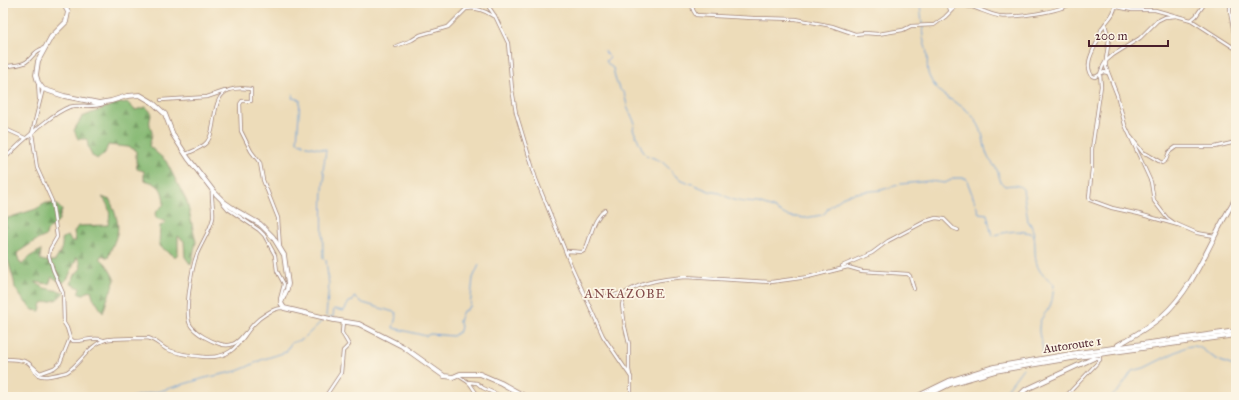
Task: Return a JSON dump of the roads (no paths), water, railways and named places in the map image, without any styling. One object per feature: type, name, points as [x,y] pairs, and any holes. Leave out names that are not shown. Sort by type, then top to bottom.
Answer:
[{"type":"street","points":[[40,102],[36,67],[44,48],[51,37],[66,22],[68,12],[63,3]]},
{"type":"street","points":[[486,3],[495,16],[508,43],[512,89],[519,124],[536,179],[566,253],[603,336],[631,377]]},
{"type":"street","points":[[692,3],[693,10],[696,15],[739,18],[796,19],[818,23],[856,34],[865,32],[878,34],[903,30],[911,26],[934,25],[956,6],[964,5],[1002,16],[1048,12],[1066,7],[1072,3]]},
{"type":"street","points":[[948,3],[950,11]]},
{"type":"street","points":[[1191,20],[1196,16],[1205,3]]},
{"type":"street","points":[[1230,3],[1230,12],[1236,44]]},
{"type":"street","points":[[1114,4],[1117,7],[1132,10],[1155,10],[1191,20],[1236,49]]},
{"type":"street","points":[[1108,73],[1104,72],[1095,77],[1091,75],[1090,60],[1102,27],[1114,12],[1114,4]]},
{"type":"street","points":[[396,46],[412,40],[420,35],[448,27],[466,9],[475,9],[488,12],[495,16]]},
{"type":"street","points":[[1106,61],[1123,47],[1140,38],[1157,21],[1177,16]]},
{"type":"street","points":[[1105,24],[1109,39],[1106,61],[1100,74],[1101,86],[1092,149],[1090,200],[1112,208],[1159,219],[1197,232],[1215,236]]},
{"type":"street","points":[[3,67],[24,63],[28,61],[35,52],[44,48]]},
{"type":"street","points":[[1106,61],[1108,73],[1117,95],[1125,125],[1151,182],[1154,201],[1167,218],[1178,225]]},
{"type":"street","points":[[38,82],[43,89],[64,96],[99,103],[111,101]]},
{"type":"street","points":[[3,359],[13,359],[26,362],[40,372],[46,372],[60,363],[70,338],[63,319],[63,293],[49,256],[50,249],[57,237],[52,201],[37,168],[32,133],[43,89]]},
{"type":"street","points":[[161,100],[207,97],[230,89],[251,89],[251,101],[242,101],[240,104],[241,131],[248,146],[260,163],[263,180],[278,218],[280,248]]},
{"type":"street","points":[[186,154],[202,147],[208,141],[212,131],[218,100],[226,91]]},
{"type":"street","points":[[3,160],[25,138],[51,117],[67,108],[74,106],[98,105],[128,96],[140,95],[152,102],[165,114],[173,135],[212,190],[237,211],[260,224],[273,237],[284,255],[288,284],[281,303]]},
{"type":"street","points":[[3,128],[25,138]]},
{"type":"street","points":[[1129,135],[1143,153],[1162,163],[1166,160],[1171,149],[1176,147],[1215,146],[1236,142]]},
{"type":"street","points":[[212,190],[213,216],[207,234],[197,253],[192,269],[187,317],[191,326],[215,343],[225,346],[232,345],[259,318],[274,309],[284,308],[365,326],[394,341],[444,376],[453,377],[456,375],[480,374],[501,383],[524,397]]},
{"type":"street","points":[[220,198],[228,209],[259,230],[268,241],[275,255],[277,271],[284,284],[280,299],[284,308]]},
{"type":"street","points":[[1118,345],[1161,317],[1172,306],[1192,278],[1236,198]]},
{"type":"street","points":[[566,253],[568,251],[582,252],[585,250],[595,222],[598,216],[605,210]]},
{"type":"street","points":[[840,268],[872,253],[888,241],[930,220],[944,219],[953,228],[958,230]]},
{"type":"street","points":[[586,297],[593,295],[610,296],[621,292],[625,293],[644,283],[685,277],[771,282],[808,277],[848,267],[862,271],[908,274],[914,289]]},
{"type":"street","points":[[625,293],[622,305],[629,344],[631,397]]},
{"type":"street","points":[[324,397],[341,373],[344,351],[349,345],[342,333],[343,321]]},
{"type":"street","points":[[70,338],[76,341],[90,339],[103,340],[148,338],[169,350],[190,356],[218,356],[224,355],[239,345],[248,330]]},
{"type":"street","name":"Autoroute 1","points":[[916,397],[949,381],[994,367],[1077,353],[1236,331]]},
{"type":"street","name":"Autoroute 1","points":[[924,397],[950,384],[995,371],[1078,357],[1236,335]]},
{"type":"street","points":[[31,365],[34,372],[40,376],[61,374],[72,368],[92,348],[103,340]]},
{"type":"street","points":[[1018,397],[1025,390],[1094,358],[1100,358],[1100,360],[1065,397]]},
{"type":"street","points":[[456,375],[472,385],[475,393],[484,397],[500,396]]},
{"type":"street","points":[[468,382],[477,383],[483,388],[503,397]]},
{"type":"waterway","points":[[920,3],[922,24]]},
{"type":"waterway","points":[[923,27],[930,78],[940,92],[971,114],[979,125],[987,155],[996,168],[1002,183],[1005,186],[1012,185],[1023,189],[1028,221],[1034,234]]},
{"type":"waterway","points":[[604,51],[610,57],[606,61],[613,68],[619,88],[624,93],[628,109],[635,123],[633,129],[644,153]]},
{"type":"waterway","points":[[293,94],[292,98],[300,100],[297,142],[303,143],[303,145],[326,150],[323,171],[325,177],[322,216],[323,259],[326,260],[329,285],[326,316]]},
{"type":"waterway","points":[[646,155],[661,161],[680,179],[709,191],[719,193],[733,200],[758,203],[773,208],[787,216],[805,218],[822,215],[828,208],[846,195],[881,190],[901,184],[929,181],[945,183],[955,178],[966,178],[979,213],[987,214],[992,236],[1018,231],[1034,235],[1038,267],[1041,273],[1054,285],[1051,304],[1041,319],[1039,325],[1043,348],[1042,355]]},
{"type":"waterway","points":[[329,317],[333,317],[334,309],[344,311],[349,302],[353,301],[354,297],[363,303],[397,313],[393,328],[426,336],[430,334],[453,336],[460,331],[461,326],[459,321],[463,311],[470,307],[473,278],[479,265]]},
{"type":"waterway","points":[[133,397],[237,371],[261,360],[286,352],[291,343],[303,339],[324,319]]},
{"type":"waterway","points":[[1111,397],[1120,389],[1132,371],[1144,368],[1186,347],[1199,347],[1222,362],[1236,367]]},
{"type":"waterway","points":[[1005,397],[1008,388],[1023,368]]},
{"type":"district","name":"ANKAZOBE","points":[[625,293]]}]
